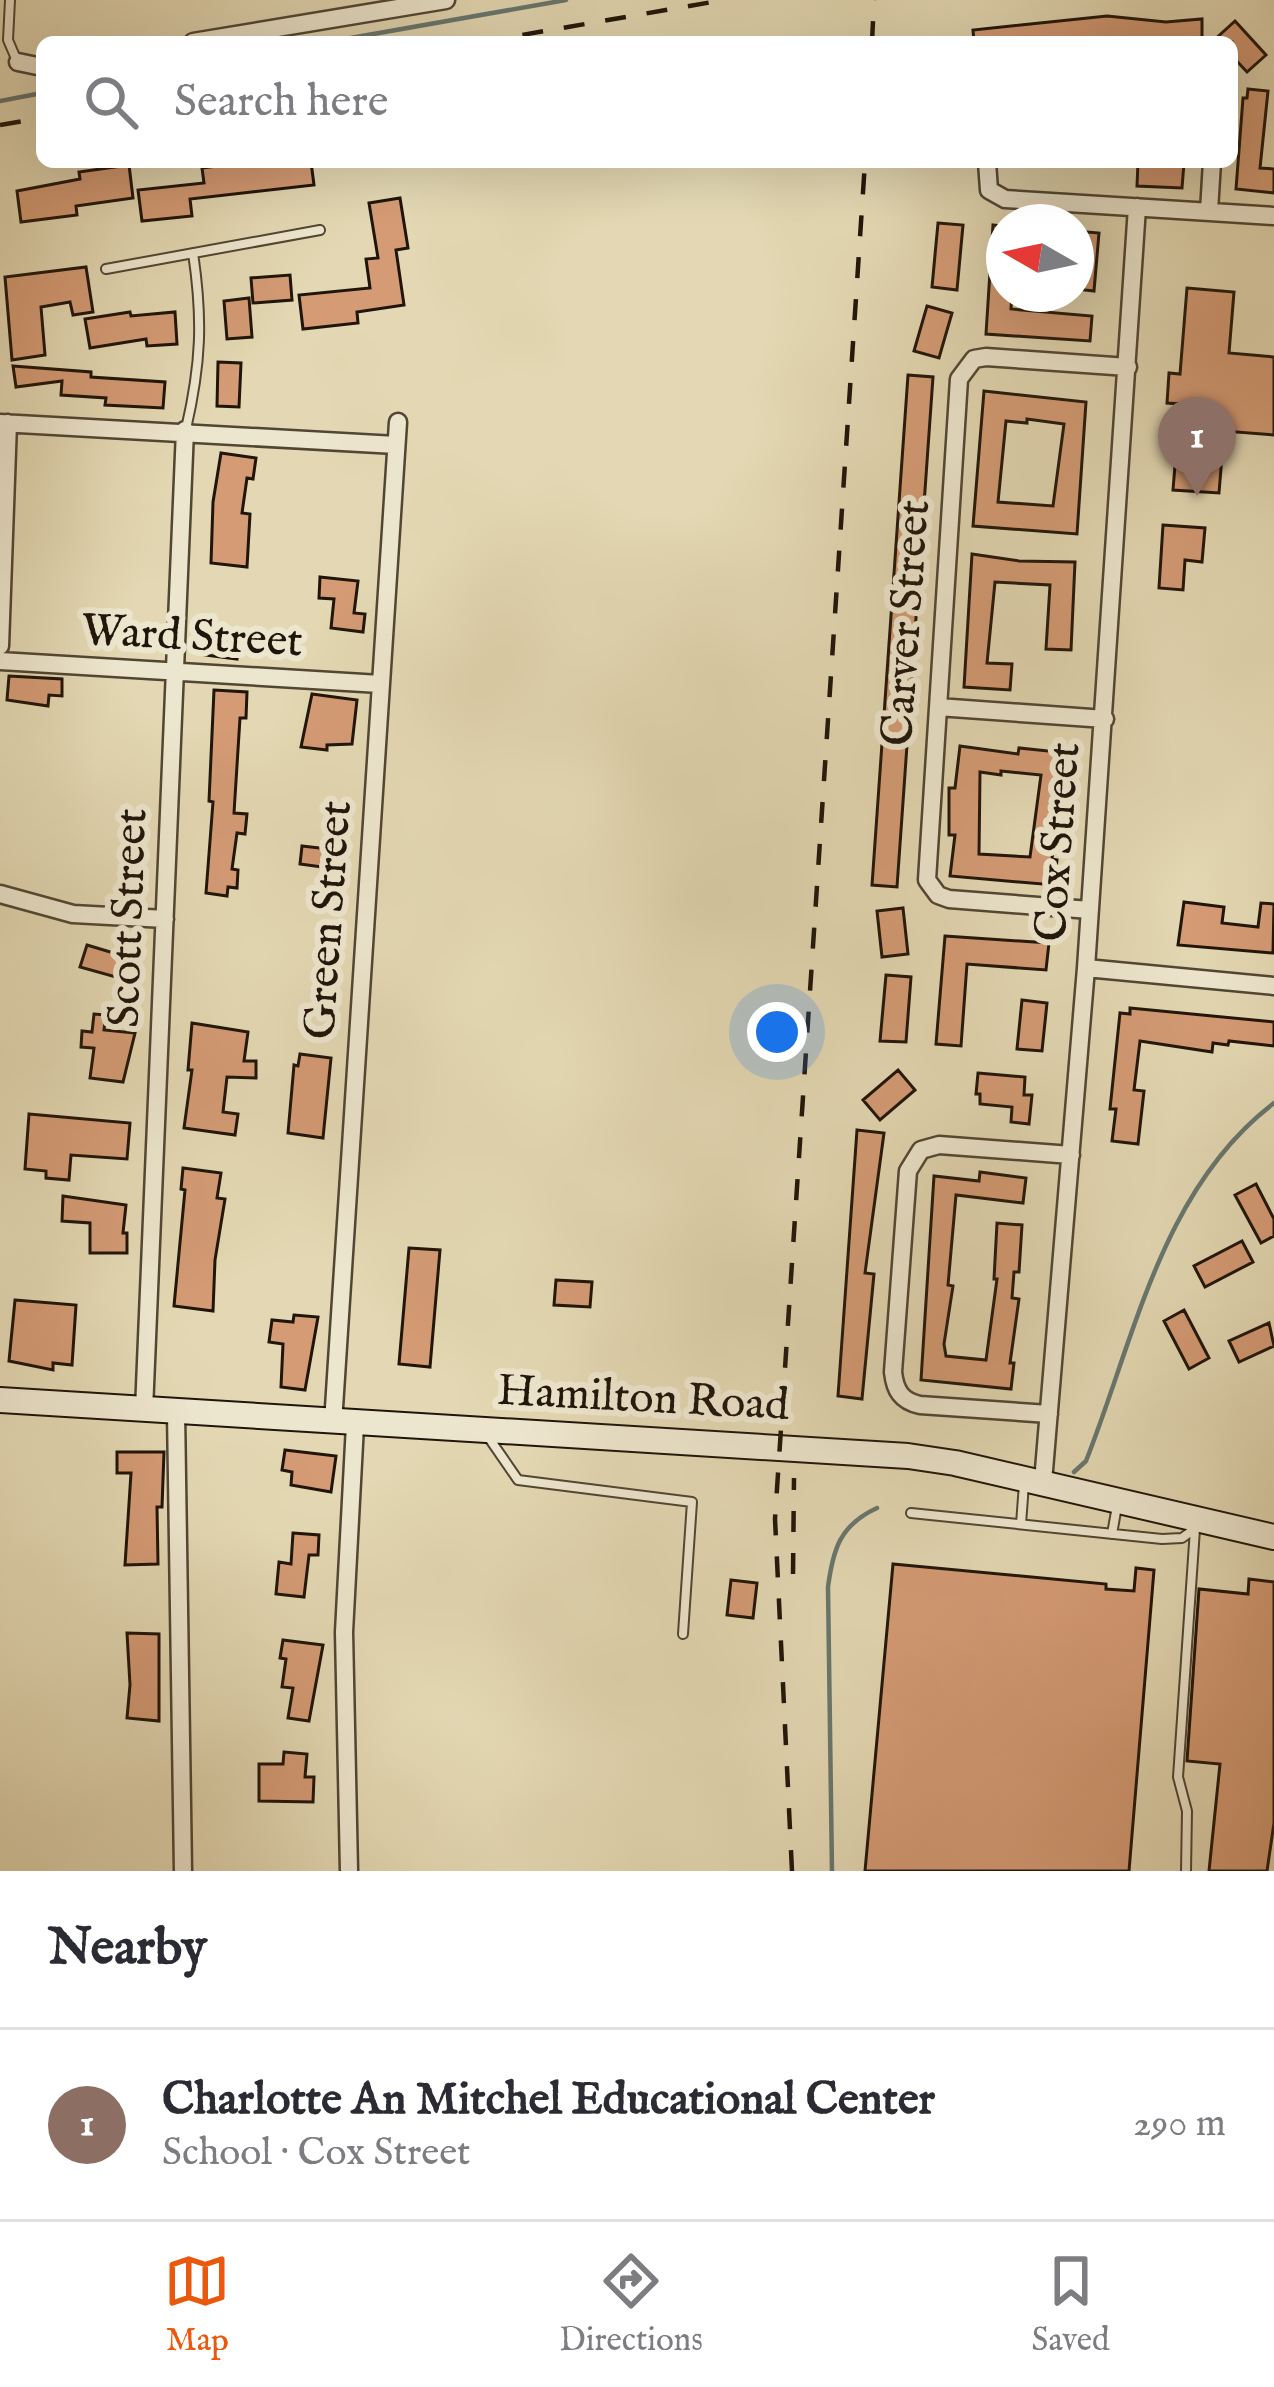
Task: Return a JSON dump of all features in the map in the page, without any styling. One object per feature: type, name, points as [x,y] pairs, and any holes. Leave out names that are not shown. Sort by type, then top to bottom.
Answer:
[{"type":"street","points":[[229,36],[446,0]]},
{"type":"street","points":[[18,62],[36,66]]},
{"type":"street","points":[[987,168],[989,190],[1005,199],[1274,216]]},
{"type":"street","points":[[1209,211],[1212,168]]},
{"type":"street","name":"Cox Street","points":[[1034,1480],[1049,1414],[1071,1155],[1105,719],[1137,207]]},
{"type":"street","name":"Carver Street","points":[[1090,910],[949,899],[930,889],[926,871],[959,379],[974,359],[986,357],[1128,367]]},
{"type":"street","name":"Green Street","points":[[349,1871],[344,1424],[380,684],[398,422]]},
{"type":"street","points":[[0,646],[4,423],[185,430],[396,446]]},
{"type":"street","name":"Scott Street","points":[[144,1409],[185,430]]},
{"type":"street","name":"Ward Street","points":[[0,661],[380,684]]},
{"type":"street","points":[[938,707],[1105,719]]},
{"type":"street","points":[[0,894],[73,914],[165,920]]},
{"type":"street","points":[[1086,968],[1274,986]]},
{"type":"street","points":[[1049,1414],[920,1406],[900,1395],[892,1372],[908,1171],[921,1150],[939,1145],[1071,1155]]},
{"type":"street","name":"Hamilton Road","points":[[0,1400],[908,1456],[1034,1480],[1201,1525],[1274,1537]]},
{"type":"street","points":[[176,1412],[183,1871]]},
{"type":"lane","points":[[10,0],[8,40],[18,62]]},
{"type":"lane","points":[[106,269],[320,230]]},
{"type":"lane","points":[[185,430],[202,339],[193,253]]},
{"type":"lane","points":[[485,1432],[518,1480],[692,1502],[683,1634]]},
{"type":"lane","points":[[1021,1525],[1034,1480]]},
{"type":"lane","points":[[1112,1534],[1118,1500]]},
{"type":"lane","points":[[910,1513],[1162,1540],[1182,1538],[1201,1525]]},
{"type":"lane","points":[[1186,1871],[1187,1811],[1178,1777],[1201,1525]]},
{"type":"building","points":[[1107,16],[1166,22],[1202,19],[1202,36],[974,36],[973,30]]},
{"type":"building","points":[[1235,21],[1266,55],[1247,72],[1238,62],[1238,36],[1219,36]]},
{"type":"building","points":[[1248,89],[1268,91],[1260,168],[1274,169],[1274,193],[1236,189],[1243,98]]},
{"type":"building","points":[[129,168],[133,198],[76,206],[77,215],[21,222],[17,191],[80,179],[79,172]]},
{"type":"building","points":[[202,168],[312,168],[314,185],[190,199],[192,216],[142,221],[138,190],[204,183]]},
{"type":"building","points":[[1138,168],[1184,168],[1182,188],[1137,186]]},
{"type":"building","points":[[400,198],[408,248],[396,250],[404,305],[357,312],[358,323],[303,329],[299,295],[370,288],[366,259],[378,258],[369,203]]},
{"type":"building","points":[[938,223],[963,225],[957,290],[932,287]]},
{"type":"building","points":[[1094,233],[1099,233],[1094,291]]},
{"type":"building","points":[[86,267],[93,312],[73,315],[70,302],[41,307],[45,355],[12,360],[5,277]]},
{"type":"building","points":[[290,275],[292,300],[253,303],[251,278]]},
{"type":"building","points":[[1187,288],[1234,292],[1229,353],[1274,357],[1274,435],[1224,431],[1219,493],[1173,490],[1180,404],[1167,403],[1169,373],[1180,374]]},
{"type":"building","points":[[249,298],[252,337],[227,339],[224,301]]},
{"type":"building","points":[[927,306],[952,313],[939,358],[914,351]]},
{"type":"building","points":[[130,312],[131,316],[175,312],[177,344],[147,346],[146,339],[90,348],[85,319]]},
{"type":"building","points":[[987,312],[1092,316],[1090,341],[986,334]]},
{"type":"building","points":[[218,362],[241,363],[239,407],[217,406]]},
{"type":"building","points":[[13,366],[165,382],[163,408],[105,405],[106,398],[61,395],[62,381],[16,387]]},
{"type":"building","points":[[908,375],[933,377],[897,887],[872,885]]},
{"type":"building","points":[[984,391],[1086,402],[1077,534],[973,526]],"holes":[[[1006,421],[1064,424],[1053,506],[998,502]]]},
{"type":"building","points":[[221,453],[256,458],[253,479],[247,478],[242,513],[250,514],[247,567],[211,563]]},
{"type":"building","points":[[1163,525],[1205,528],[1202,562],[1185,560],[1183,590],[1159,588]]},
{"type":"building","points":[[972,554],[1075,562],[1071,650],[1046,649],[1050,585],[995,582],[987,663],[1012,664],[1010,690],[964,687]]},
{"type":"building","points":[[320,577],[358,581],[354,613],[365,614],[363,632],[331,628],[334,599],[319,598]]},
{"type":"building","points":[[208,632],[240,637],[237,659],[205,655]]},
{"type":"building","points":[[9,676],[62,679],[62,696],[49,695],[48,706],[7,700]]},
{"type":"building","points":[[214,690],[247,692],[246,718],[240,718],[234,813],[247,814],[245,834],[237,833],[232,869],[238,870],[237,888],[228,887],[227,896],[206,893]]},
{"type":"building","points":[[312,694],[357,700],[352,744],[327,745],[327,750],[301,747]]},
{"type":"building","points":[[960,746],[1018,754],[1019,748],[1058,752],[1053,798],[1060,799],[1052,859],[1057,860],[1054,885],[950,876],[955,835],[949,835],[949,788],[955,788]],"holes":[[[980,772],[1041,775],[1030,857],[979,854]]]},
{"type":"building","points":[[302,846],[346,851],[344,870],[300,864]]},
{"type":"building","points":[[1184,902],[1224,907],[1222,923],[1258,927],[1261,903],[1274,904],[1273,953],[1178,945]]},
{"type":"building","points":[[903,908],[908,954],[882,957],[877,911]]},
{"type":"building","points":[[945,936],[1049,943],[1046,970],[967,964],[961,1046],[936,1044]]},
{"type":"building","points":[[87,945],[137,960],[130,981],[80,967]]},
{"type":"building","points":[[886,975],[911,977],[906,1042],[880,1041]]},
{"type":"building","points":[[1022,1000],[1047,1003],[1042,1051],[1017,1049]]},
{"type":"building","points":[[1130,1008],[1274,1022],[1274,1046],[1229,1041],[1228,1045],[1213,1043],[1212,1052],[1140,1041],[1134,1090],[1144,1091],[1138,1144],[1112,1141],[1116,1109],[1110,1109],[1120,1013],[1130,1014]]},
{"type":"building","points":[[94,1014],[106,1015],[104,1030],[135,1033],[123,1082],[90,1078],[94,1048],[81,1047],[82,1031],[92,1032]]},
{"type":"building","points":[[192,1023],[248,1032],[244,1061],[256,1061],[256,1078],[227,1077],[223,1112],[238,1114],[235,1135],[184,1128]]},
{"type":"building","points":[[300,1054],[331,1058],[323,1138],[288,1133],[294,1065],[298,1066]]},
{"type":"building","points":[[898,1070],[915,1090],[880,1120],[863,1100]]},
{"type":"building","points":[[978,1073],[1025,1077],[1024,1095],[1032,1095],[1029,1124],[1011,1122],[1012,1107],[980,1104]]},
{"type":"building","points":[[29,1114],[130,1123],[127,1159],[71,1155],[69,1180],[46,1178],[46,1171],[25,1169]]},
{"type":"building","points":[[857,1130],[884,1133],[865,1273],[874,1274],[862,1399],[838,1396]]},
{"type":"building","points":[[183,1168],[221,1173],[217,1198],[225,1199],[213,1311],[174,1306]]},
{"type":"building","points":[[980,1172],[1026,1178],[1023,1203],[956,1195],[948,1285],[953,1286],[944,1344],[946,1356],[986,1360],[997,1279],[997,1223],[1022,1225],[1012,1298],[1019,1299],[1011,1389],[921,1380],[934,1176],[979,1181]]},
{"type":"building","points":[[1256,1184],[1274,1219],[1274,1236],[1261,1243],[1235,1195]]},
{"type":"building","points":[[63,1196],[126,1205],[127,1253],[90,1253],[90,1223],[62,1221]]},
{"type":"building","points":[[1242,1241],[1253,1262],[1205,1287],[1194,1266]]},
{"type":"building","points":[[409,1248],[440,1250],[430,1367],[399,1364]]},
{"type":"building","points":[[556,1280],[592,1282],[590,1307],[554,1305]]},
{"type":"building","points":[[15,1300],[76,1305],[72,1365],[53,1363],[53,1370],[9,1361]]},
{"type":"building","points":[[1184,1310],[1209,1358],[1189,1369],[1164,1321]]},
{"type":"building","points":[[294,1315],[318,1317],[305,1390],[281,1387],[283,1344],[269,1342],[272,1320],[293,1322]]},
{"type":"building","points":[[1269,1323],[1274,1346],[1239,1362],[1229,1341]]},
{"type":"building","points":[[285,1450],[336,1456],[331,1492],[291,1485],[292,1472],[282,1470]]},
{"type":"building","points":[[117,1452],[164,1452],[162,1507],[157,1507],[158,1564],[125,1565],[131,1473],[117,1473]]},
{"type":"building","points":[[293,1533],[319,1535],[318,1555],[309,1555],[304,1597],[276,1594],[279,1562],[291,1564]]},
{"type":"building","points":[[893,1564],[1106,1584],[1106,1589],[1134,1591],[1136,1568],[1154,1570],[1129,1871],[865,1871]]},
{"type":"building","points":[[1249,1579],[1274,1582],[1274,1823],[1267,1871],[1209,1871],[1220,1764],[1187,1761],[1199,1589],[1248,1594]]},
{"type":"building","points":[[731,1580],[757,1583],[753,1618],[727,1615]]},
{"type":"building","points":[[127,1633],[159,1634],[159,1721],[127,1718]]},
{"type":"building","points":[[283,1640],[323,1645],[309,1721],[288,1718],[293,1688],[282,1687]]},
{"type":"building","points":[[284,1752],[307,1754],[305,1777],[314,1777],[313,1802],[259,1801],[259,1764],[283,1764]]},
{"type":"waterway","points":[[362,36],[566,0]]},
{"type":"waterway","points":[[0,101],[36,94]]},
{"type":"waterway","points":[[1074,1472],[1086,1461],[1137,1316],[1178,1221],[1204,1177],[1274,1103]]},
{"type":"waterway","points":[[832,1871],[828,1587],[840,1540],[854,1522],[877,1508]]},
{"type":"railway","points":[[516,36],[724,0]]},
{"type":"railway","points":[[872,36],[874,0]]},
{"type":"railway","points":[[0,125],[36,119]]},
{"type":"railway","points":[[792,1871],[775,1519],[865,168]]},
{"type":"railway","points":[[793,1574],[794,1478]]},
{"type":"place","name":"Charlotte An Mitchel Educational Center","points":[[1197,496]]}]
